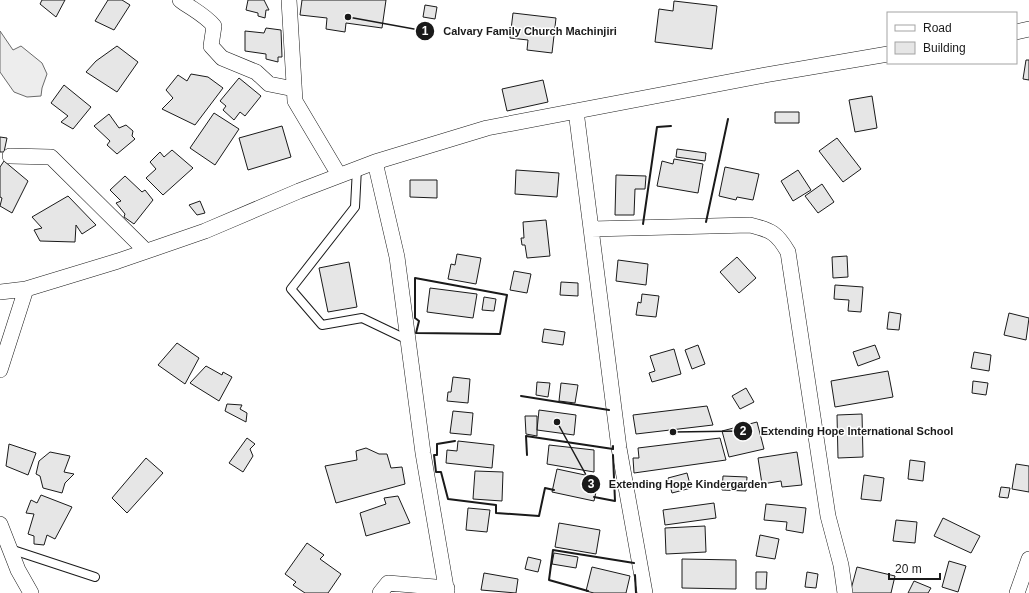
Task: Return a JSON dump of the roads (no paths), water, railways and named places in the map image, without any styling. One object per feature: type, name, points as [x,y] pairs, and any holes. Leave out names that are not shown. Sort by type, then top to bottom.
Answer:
[{"type":"street","points":[[180,0],[193,10],[207,17],[214,26],[211,46],[222,58],[256,72],[269,84],[294,89]]},
{"type":"street","points":[[289,0],[295,101],[339,175]]},
{"type":"street","points":[[1017,32],[1029,29]]},
{"type":"street","points":[[0,292],[26,289],[146,251],[205,231],[357,168],[487,128],[765,75],[887,54]]},
{"type":"street","points":[[576,111],[619,448],[645,593]]},
{"type":"street","points":[[10,156],[51,157],[146,251]]},
{"type":"street","points":[[375,162],[397,257],[423,453],[447,591],[388,583],[380,593]]},
{"type":"street","points":[[591,229],[750,225],[769,229],[780,238],[788,252],[828,516],[841,565],[844,593]]},
{"type":"street","points":[[0,370],[26,289]]},
{"type":"street","points":[[0,524],[18,570],[31,593]]},
{"type":"street","points":[[1017,593],[1029,559]]},
{"type":"lane","points":[[357,168],[355,207],[291,289],[322,324],[362,318],[408,340]]},
{"type":"lane","points":[[10,550],[95,577]]},
{"type":"place","name":"Calvary Family Church Machinjiri","points":[[348,17]]},
{"type":"place","name":"Extending Hope Kindergarden","points":[[557,422]]},
{"type":"place","name":"Extending Hope International School","points":[[673,432]]}]
